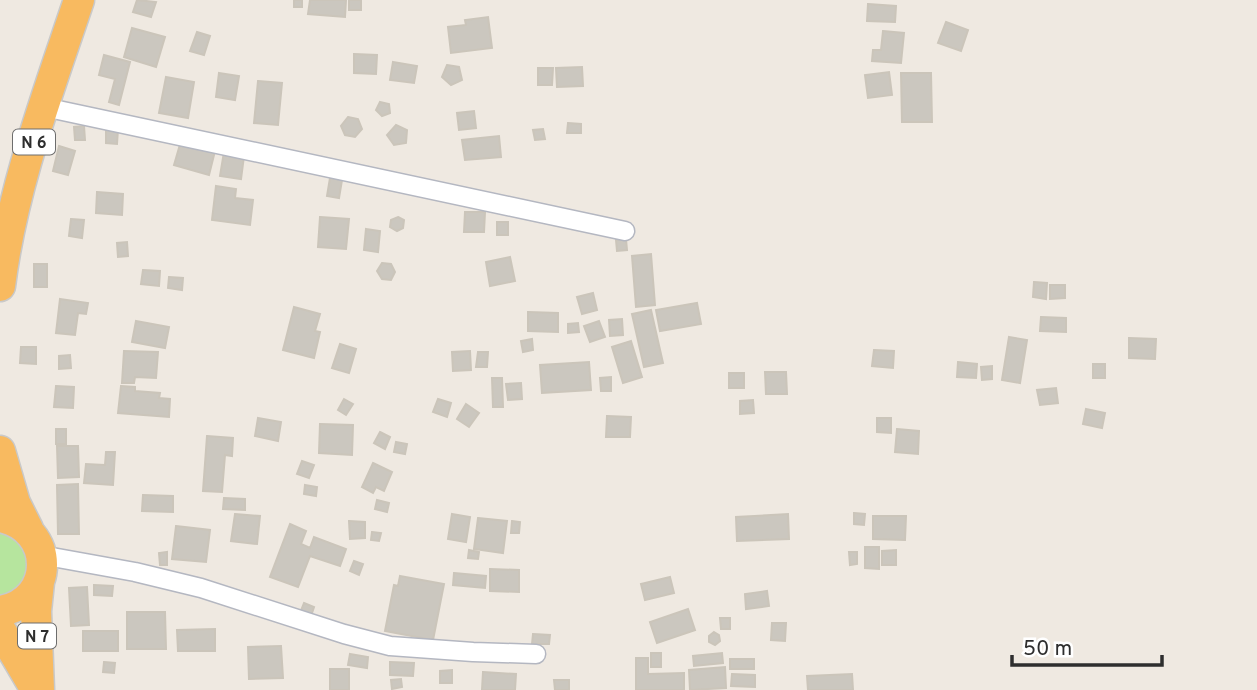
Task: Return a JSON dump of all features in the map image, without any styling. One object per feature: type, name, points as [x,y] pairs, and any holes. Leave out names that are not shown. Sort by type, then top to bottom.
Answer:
[{"type":"highway","name":"N 6","points":[[0,286],[7,241],[44,107],[79,0]]},
{"type":"highway","points":[[0,451],[15,503],[36,555],[28,598],[18,606],[0,611]]},
{"type":"highway","points":[[0,517],[10,519],[36,555]]},
{"type":"highway","name":"N 7","points":[[36,555],[38,690]]},
{"type":"highway","name":"N 7","points":[[0,629],[38,690]]},
{"type":"street","points":[[44,107],[625,231]]},
{"type":"street","points":[[36,555],[135,572],[201,588],[344,635],[390,646],[536,654]]},
{"type":"green space","points":[[0,527],[27,544],[30,578],[0,601]]},
{"type":"building","points":[[137,0],[156,2],[151,17],[133,12]]},
{"type":"building","points":[[294,0],[302,0],[302,7],[294,7]]},
{"type":"building","points":[[310,0],[346,0],[345,17],[308,14]]},
{"type":"building","points":[[349,0],[361,0],[361,10],[349,10]]},
{"type":"building","points":[[868,4],[896,6],[895,22],[867,21]]},
{"type":"building","points":[[488,17],[492,48],[451,53],[448,27],[466,25],[465,20]]},
{"type":"building","points":[[946,22],[968,30],[961,51],[938,43]]},
{"type":"building","points":[[132,28],[165,37],[156,67],[124,57]]},
{"type":"building","points":[[883,31],[904,33],[901,63],[872,61],[873,50],[881,50]]},
{"type":"building","points":[[197,32],[210,36],[204,55],[190,51]]},
{"type":"building","points":[[354,54],[377,55],[376,74],[354,73]]},
{"type":"building","points":[[104,55],[130,62],[119,105],[109,102],[115,79],[99,75]]},
{"type":"building","points":[[393,62],[417,66],[414,83],[390,80]]},
{"type":"building","points":[[447,65],[459,67],[462,80],[451,85],[442,77]]},
{"type":"building","points":[[582,67],[583,86],[557,87],[556,68]]},
{"type":"building","points":[[538,68],[553,68],[552,85],[538,85]]},
{"type":"building","points":[[889,72],[892,95],[868,98],[865,75]]},
{"type":"building","points":[[219,73],[239,76],[235,100],[216,97]]},
{"type":"building","points":[[901,73],[931,73],[932,122],[902,122]]},
{"type":"building","points":[[166,77],[194,82],[188,118],[159,113]]},
{"type":"building","points":[[258,81],[282,83],[278,125],[254,123]]},
{"type":"building","points":[[380,102],[389,104],[390,113],[382,116],[376,110]]},
{"type":"building","points":[[474,111],[476,128],[459,130],[457,113]]},
{"type":"building","points":[[348,117],[358,119],[362,129],[355,137],[345,135],[341,126]]},
{"type":"building","points":[[568,123],[581,124],[581,133],[567,133]]},
{"type":"building","points":[[396,125],[407,130],[406,143],[394,145],[387,135]]},
{"type":"building","points":[[84,126],[85,140],[75,140],[74,127]]},
{"type":"building","points":[[106,129],[118,129],[117,144],[106,143]]},
{"type":"building","points":[[543,129],[545,139],[535,140],[533,130]]},
{"type":"building","points":[[499,136],[501,157],[465,160],[462,140]]},
{"type":"building","points":[[181,141],[215,151],[209,175],[174,165]]},
{"type":"building","points":[[59,146],[75,151],[68,175],[53,171]]},
{"type":"building","points":[[224,152],[244,156],[241,179],[220,176]]},
{"type":"building","points":[[330,178],[342,180],[339,198],[327,196]]},
{"type":"building","points":[[216,186],[236,189],[235,198],[253,200],[250,225],[212,220]]},
{"type":"building","points":[[97,192],[123,194],[122,215],[96,213]]},
{"type":"building","points":[[465,212],[485,212],[484,232],[464,232]]},
{"type":"building","points":[[320,217],[349,219],[346,249],[318,247]]},
{"type":"building","points":[[398,217],[404,220],[403,228],[397,231],[390,227],[391,220]]},
{"type":"building","points":[[71,219],[84,220],[82,238],[69,236]]},
{"type":"building","points":[[497,222],[508,222],[508,235],[497,235]]},
{"type":"building","points":[[366,229],[380,231],[378,252],[364,250]]},
{"type":"building","points":[[626,239],[627,250],[617,251],[616,240]]},
{"type":"building","points":[[127,242],[128,256],[118,257],[117,243]]},
{"type":"building","points":[[651,254],[655,305],[636,307],[632,256]]},
{"type":"building","points":[[510,257],[515,281],[490,286],[486,262]]},
{"type":"building","points":[[382,263],[391,264],[395,272],[391,280],[382,279],[377,271]]},
{"type":"building","points":[[34,264],[47,264],[47,287],[34,287]]},
{"type":"building","points":[[143,270],[160,271],[159,286],[141,284]]},
{"type":"building","points":[[169,277],[183,278],[182,290],[168,288]]},
{"type":"building","points":[[1034,282],[1047,283],[1046,299],[1033,297]]},
{"type":"building","points":[[1050,285],[1065,285],[1065,298],[1050,299]]},
{"type":"building","points":[[593,293],[597,310],[582,314],[577,297]]},
{"type":"building","points":[[60,299],[88,303],[86,314],[78,313],[75,335],[56,333]]},
{"type":"building","points":[[697,303],[701,324],[660,331],[656,310]]},
{"type":"building","points":[[294,307],[320,314],[315,331],[320,332],[314,358],[283,350]]},
{"type":"building","points":[[651,310],[663,363],[644,367],[632,314]]},
{"type":"building","points":[[528,312],[558,313],[558,332],[528,331]]},
{"type":"building","points":[[1041,317],[1066,318],[1066,332],[1040,331]]},
{"type":"building","points":[[622,319],[623,335],[610,336],[609,320]]},
{"type":"building","points":[[136,321],[169,327],[165,348],[132,342]]},
{"type":"building","points":[[599,321],[605,337],[590,342],[584,326]]},
{"type":"building","points":[[578,323],[579,332],[568,333],[568,324]]},
{"type":"building","points":[[1009,337],[1027,340],[1020,383],[1002,380]]},
{"type":"building","points":[[1129,338],[1156,339],[1155,359],[1129,358]]},
{"type":"building","points":[[532,339],[533,350],[523,352],[521,341]]},
{"type":"building","points":[[631,341],[642,377],[623,383],[612,347]]},
{"type":"building","points":[[340,344],[356,349],[349,373],[332,368]]},
{"type":"building","points":[[21,347],[36,347],[36,364],[20,363]]},
{"type":"building","points":[[874,350],[894,351],[893,368],[872,366]]},
{"type":"building","points":[[124,351],[158,352],[156,378],[135,377],[134,383],[122,383]]},
{"type":"building","points":[[470,351],[471,370],[453,371],[452,352]]},
{"type":"building","points":[[478,352],[488,352],[487,367],[476,367]]},
{"type":"building","points":[[70,355],[71,368],[59,369],[59,356]]},
{"type":"building","points":[[589,362],[591,390],[542,393],[540,365]]},
{"type":"building","points":[[958,362],[977,364],[976,378],[957,377]]},
{"type":"building","points":[[1093,364],[1105,364],[1105,378],[1093,378]]},
{"type":"building","points":[[992,366],[992,379],[982,380],[981,367]]},
{"type":"building","points":[[765,372],[786,372],[787,394],[766,394]]},
{"type":"building","points":[[729,373],[744,373],[744,388],[729,388]]},
{"type":"building","points":[[611,377],[611,391],[601,391],[600,378]]},
{"type":"building","points":[[492,378],[502,378],[503,407],[493,407]]},
{"type":"building","points":[[521,383],[522,399],[508,400],[506,384]]},
{"type":"building","points":[[56,386],[74,387],[73,408],[54,407]]},
{"type":"building","points":[[121,386],[135,387],[135,391],[160,393],[159,398],[170,399],[169,417],[118,413]]},
{"type":"building","points":[[1056,388],[1058,403],[1040,405],[1037,390]]},
{"type":"building","points":[[344,399],[353,404],[346,415],[338,410]]},
{"type":"building","points":[[438,399],[451,403],[447,417],[433,412]]},
{"type":"building","points":[[753,400],[754,413],[740,414],[740,401]]},
{"type":"building","points":[[466,404],[479,413],[469,427],[457,419]]},
{"type":"building","points":[[1086,409],[1105,413],[1102,428],[1083,424]]},
{"type":"building","points":[[607,416],[631,417],[630,437],[606,437]]},
{"type":"building","points":[[258,418],[281,422],[278,441],[255,436]]},
{"type":"building","points":[[877,418],[891,418],[891,433],[877,432]]},
{"type":"building","points":[[320,424],[353,425],[352,455],[319,453]]},
{"type":"building","points":[[56,429],[66,429],[66,444],[56,444]]},
{"type":"building","points":[[897,429],[919,431],[918,454],[895,452]]},
{"type":"building","points":[[380,432],[390,437],[385,449],[374,443]]},
{"type":"building","points":[[207,436],[233,438],[232,456],[225,455],[222,492],[203,491]]},
{"type":"building","points":[[396,442],[407,444],[405,454],[394,452]]},
{"type":"building","points":[[57,446],[78,446],[79,477],[58,478]]},
{"type":"building","points":[[106,452],[115,452],[113,485],[84,483],[86,464],[105,465]]},
{"type":"building","points":[[302,461],[314,465],[309,478],[297,474]]},
{"type":"building","points":[[373,463],[392,472],[384,491],[376,487],[373,493],[362,487]]},
{"type":"building","points":[[78,484],[79,534],[58,534],[57,485]]},
{"type":"building","points":[[305,485],[317,487],[316,496],[304,494]]},
{"type":"building","points":[[143,495],[173,496],[173,512],[142,511]]},
{"type":"building","points":[[224,498],[245,499],[245,510],[223,509]]},
{"type":"building","points":[[377,500],[389,503],[387,512],[375,509]]},
{"type":"building","points":[[854,513],[865,514],[864,525],[854,524]]},
{"type":"building","points":[[235,514],[260,516],[257,544],[231,541]]},
{"type":"building","points":[[452,514],[470,517],[466,542],[448,539]]},
{"type":"building","points":[[788,514],[789,539],[737,541],[736,517]]},
{"type":"building","points":[[873,516],[906,516],[905,540],[873,539]]},
{"type":"building","points":[[478,518],[507,521],[503,553],[474,549]]},
{"type":"building","points":[[349,521],[365,522],[365,538],[350,539]]},
{"type":"building","points":[[512,521],[520,522],[519,533],[511,533]]},
{"type":"building","points":[[290,524],[306,531],[301,544],[310,548],[314,537],[346,549],[340,566],[310,556],[298,587],[270,577]]},
{"type":"building","points":[[176,526],[210,530],[206,562],[172,559]]},
{"type":"building","points":[[372,532],[381,533],[379,541],[371,540]]},
{"type":"building","points":[[865,547],[879,547],[879,569],[865,568]]},
{"type":"building","points":[[469,550],[479,552],[478,559],[468,558]]},
{"type":"building","points":[[896,550],[896,565],[882,565],[882,551]]},
{"type":"building","points":[[167,552],[167,565],[160,565],[159,553]]},
{"type":"building","points":[[849,552],[857,552],[857,564],[850,565]]},
{"type":"building","points":[[354,561],[363,564],[359,575],[350,571]]},
{"type":"building","points":[[490,569],[519,570],[519,592],[490,591]]},
{"type":"building","points":[[454,573],[486,576],[485,588],[453,585]]},
{"type":"building","points":[[400,576],[444,584],[433,640],[385,631],[394,585],[398,586]]},
{"type":"building","points":[[670,577],[674,593],[645,600],[641,584]]},
{"type":"building","points":[[94,585],[113,586],[112,596],[94,595]]},
{"type":"building","points":[[87,587],[89,625],[71,626],[69,588]]},
{"type":"building","points":[[767,591],[769,606],[746,609],[745,594]]},
{"type":"building","points":[[304,603],[314,607],[311,616],[300,613]]},
{"type":"building","points":[[688,609],[695,630],[657,643],[650,622]]},
{"type":"building","points":[[127,612],[165,612],[166,649],[127,649]]},
{"type":"building","points":[[720,618],[730,618],[730,629],[721,629]]},
{"type":"building","points":[[772,623],[786,623],[785,641],[771,640]]},
{"type":"building","points":[[215,629],[215,651],[178,651],[177,630]]},
{"type":"building","points":[[83,631],[118,631],[118,651],[83,651]]},
{"type":"building","points":[[714,632],[719,635],[720,641],[715,645],[709,642],[709,636]]},
{"type":"building","points":[[533,634],[550,635],[549,644],[532,644]]},
{"type":"building","points":[[281,646],[283,678],[249,679],[248,647]]},
{"type":"building","points":[[651,653],[661,653],[661,667],[651,667]]},
{"type":"building","points":[[722,653],[723,663],[694,666],[693,656]]},
{"type":"building","points":[[350,654],[368,657],[367,668],[348,665]]},
{"type":"building","points":[[636,658],[648,658],[648,674],[684,673],[684,690],[636,690]]},
{"type":"building","points":[[730,659],[754,659],[754,669],[730,669]]},
{"type":"building","points":[[104,662],[115,663],[114,673],[103,672]]},
{"type":"building","points":[[390,662],[414,663],[413,676],[390,675]]},
{"type":"building","points":[[725,667],[726,688],[690,690],[689,670]]},
{"type":"building","points":[[330,669],[349,669],[349,690],[330,690]]},
{"type":"building","points":[[452,670],[452,683],[440,683],[440,671]]},
{"type":"building","points":[[483,672],[516,674],[515,690],[482,690]]},
{"type":"building","points":[[732,674],[755,675],[755,687],[731,686]]},
{"type":"building","points":[[852,674],[853,690],[808,690],[807,676]]},
{"type":"building","points":[[401,679],[402,687],[392,689],[391,680]]},
{"type":"building","points":[[554,680],[569,680],[569,690],[555,690]]}]
